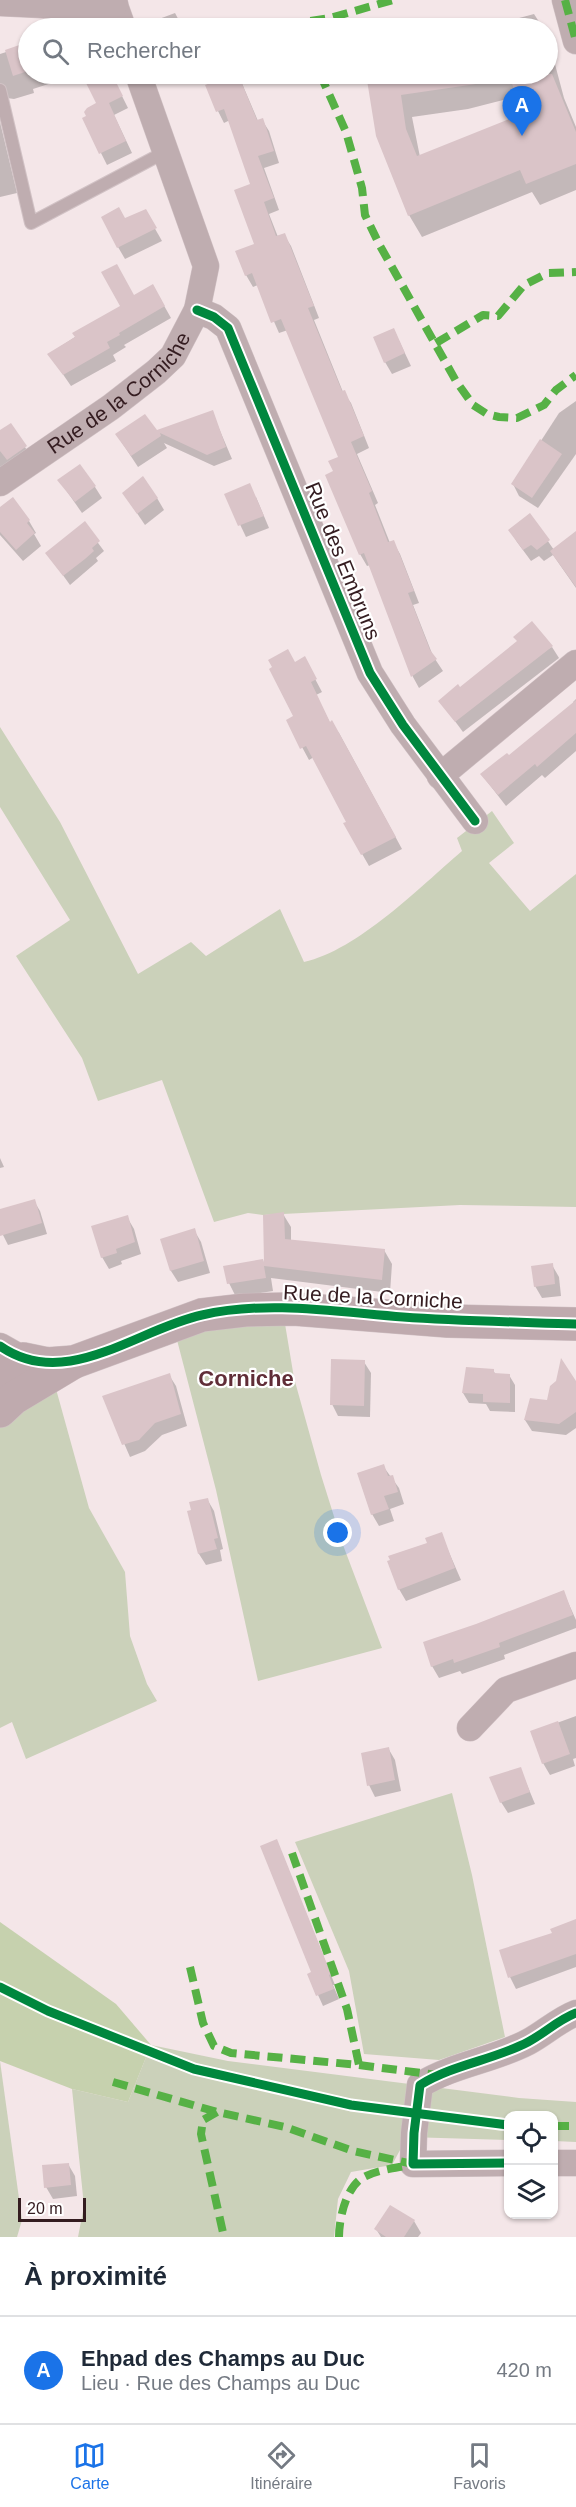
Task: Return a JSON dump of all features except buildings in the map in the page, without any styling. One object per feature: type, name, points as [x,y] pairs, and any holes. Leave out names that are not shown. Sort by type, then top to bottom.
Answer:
[{"type":"street","points":[[566,0],[576,41]]},
{"type":"street","points":[[0,3],[105,8],[114,2],[120,18]]},
{"type":"street","name":"Rue de la Corniche","points":[[0,483],[111,407],[156,372],[173,356],[197,310],[206,266],[141,84]]},
{"type":"street","name":"Rue des Embruns","points":[[197,310],[214,317],[228,328],[370,673],[403,725],[474,821]]},
{"type":"street","points":[[440,776],[576,663]]},
{"type":"street","name":"Rue de la Corniche","points":[[7,1378],[74,1362],[202,1315],[245,1310],[294,1309],[448,1320],[576,1324]]},
{"type":"street","points":[[470,1728],[506,1690],[576,1665]]},
{"type":"street","points":[[504,2163],[413,2164],[420,2085],[437,2075],[528,2042],[562,2019],[576,2013]]},
{"type":"street","points":[[558,2163],[576,2163]]},
{"type":"lane","points":[[0,90],[32,223],[165,152]]},
{"type":"green space","points":[[0,727],[60,822],[138,974],[191,942],[206,956],[280,909],[304,962],[325,955],[367,931],[408,899],[462,851],[457,838],[492,811],[514,843],[489,863],[530,911],[576,874],[576,1207],[460,1205],[263,1215],[248,1213],[214,1222],[162,1080],[98,1101],[82,1058],[16,956],[70,920],[0,807]]},
{"type":"green space","points":[[284,1318],[294,1378],[321,1475],[343,1545],[382,1648],[258,1681],[216,1490],[177,1340],[204,1330]]},
{"type":"green space","points":[[56,1389],[89,1508],[125,1572],[130,1636],[147,1684],[157,1701],[26,1759],[12,1722],[0,1728],[0,1426]]},
{"type":"green space","points":[[452,1793],[472,1875],[505,2037],[439,2060],[364,2054],[349,1971],[295,1842]]},
{"type":"green space","points":[[0,1922],[116,2004],[151,2045],[128,2102],[72,2089],[0,2061]]},
{"type":"green space","points":[[151,2045],[228,2061],[519,2098],[576,2102],[576,2142],[558,2141],[558,2111],[504,2111],[504,2140],[407,2137],[392,2165],[351,2172],[338,2199],[334,2237],[78,2237],[84,2206],[72,2089],[128,2102]]},
{"type":"green space","points":[[0,2061],[22,2220],[17,2237],[0,2237]]},
{"type":"marked path","points":[[330,18],[393,0]]},
{"type":"marked path","points":[[565,0],[576,41]]},
{"type":"marked path","points":[[324,84],[346,132],[362,188],[365,215],[456,381],[473,405],[487,414],[517,418],[544,405],[556,390],[576,375]]},
{"type":"marked path","points":[[436,343],[483,315],[498,316],[524,285],[548,273],[576,272]]},
{"type":"marked path","points":[[292,1853],[347,2009],[359,2065]]},
{"type":"marked path","points":[[190,1967],[203,2023],[214,2046],[231,2053],[437,2075]]},
{"type":"marked path","points":[[113,2082],[217,2112],[285,2127],[353,2151],[413,2164]]},
{"type":"marked path","points":[[217,2112],[203,2120],[201,2134],[224,2237]]},
{"type":"marked path","points":[[558,2126],[576,2126]]},
{"type":"marked path","points":[[339,2237],[340,2221],[348,2195],[358,2181],[375,2173],[410,2165]]},
{"type":"cycle path","points":[[197,310],[214,317],[228,328],[370,673],[403,725],[475,821]]},
{"type":"cycle path","points":[[0,1346],[25,1358],[50,1363],[76,1360],[101,1353],[177,1322],[202,1315],[252,1308],[302,1308],[424,1318],[576,1324]]},
{"type":"cycle path","points":[[0,1987],[48,2011],[194,2069],[351,2105],[504,2124]]},
{"type":"cycle path","points":[[504,2163],[413,2164],[420,2085],[446,2072],[515,2048],[576,2013]]},
{"type":"place","name":"Ehpad des Champs au Duc","points":[[522,136]]},
{"type":"district","name":"Corniche","points":[[246,1378]]}]
